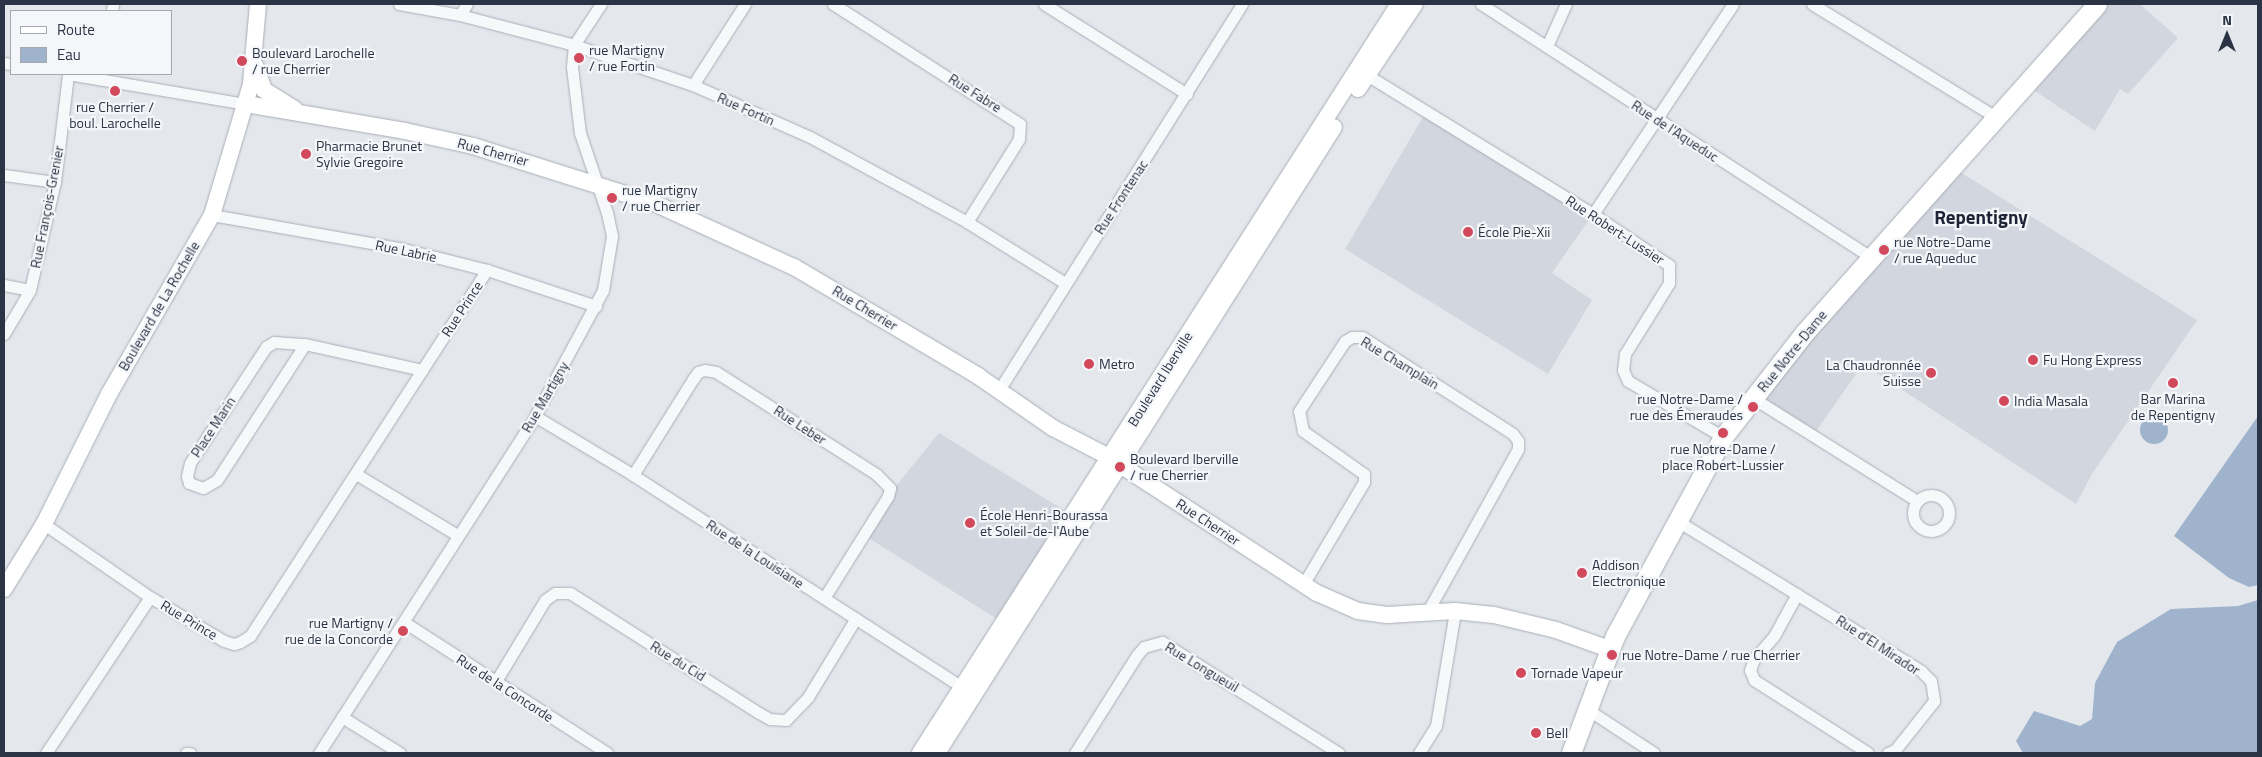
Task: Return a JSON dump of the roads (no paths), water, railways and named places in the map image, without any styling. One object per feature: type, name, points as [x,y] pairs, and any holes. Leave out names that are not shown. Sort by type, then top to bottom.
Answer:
[{"type":"main road","name":"Rue Notre-Dame","points":[[1571,753],[1609,649],[1676,520],[1723,437],[1805,332],[2097,4]]},
{"type":"street","name":"Boulevard de La Rochelle","points":[[4,589],[44,524],[109,394],[212,215],[246,104],[256,44],[258,4]]},
{"type":"street","name":"Rue Fortin","points":[[399,4],[460,15],[574,45],[693,85],[810,137],[967,222],[1065,283]]},
{"type":"street","points":[[460,15],[467,4]]},
{"type":"street","name":"Rue Martigny","points":[[319,753],[535,416],[603,290],[612,236],[598,183],[580,134],[572,67],[574,45],[601,4]]},
{"type":"street","points":[[693,85],[744,4]]},
{"type":"street","name":"Rue Fabre","points":[[833,4],[1020,124],[1019,139],[967,222]]},
{"type":"street","points":[[1044,4],[1187,94]]},
{"type":"street","name":"Rue Frontenac","points":[[999,390],[1242,4]]},
{"type":"street","name":"Boulevard Iberville","points":[[920,753],[968,691],[1362,72],[1399,4]]},
{"type":"street","name":"Boulevard Iberville","points":[[1362,72],[1415,4]]},
{"type":"street","name":"Rue de l'Aqueduc","points":[[1481,4],[1870,257]]},
{"type":"street","points":[[1547,46],[1566,4]]},
{"type":"street","points":[[1593,214],[1733,4]]},
{"type":"street","points":[[1812,4],[1997,118]]},
{"type":"street","points":[[256,44],[257,78],[267,94],[294,109],[334,120]]},
{"type":"street","name":"Rue Robert-Lussier","points":[[1362,72],[1593,214],[1669,266],[1669,283],[1625,354],[1623,370],[1628,381],[1723,437]]},
{"type":"street","name":"Rue François-Grenier","points":[[4,334],[30,290],[55,182],[68,75]]},
{"type":"street","name":"Rue Cherrier","points":[[82,75],[110,77],[246,104],[405,131],[473,146],[598,183],[654,203],[794,267],[999,390],[1053,428],[1114,462],[1317,593],[1358,611],[1387,615],[1455,611],[1528,622],[1609,649]]},
{"type":"street","points":[[4,174],[55,182]]},
{"type":"street","name":"Rue Labrie","points":[[212,215],[404,249],[487,270],[596,306]]},
{"type":"street","name":"Rue Prince","points":[[44,524],[150,597],[224,641],[234,644],[250,636],[487,270]]},
{"type":"street","points":[[4,286],[30,290]]},
{"type":"street","name":"Rue Champlain","points":[[1304,584],[1364,482],[1364,474],[1303,431],[1300,411],[1345,341],[1352,337],[1362,337],[1513,434],[1518,441],[1518,449],[1426,614]]},
{"type":"street","name":"Place Marin","points":[[305,344],[217,480],[203,488],[190,483],[187,476],[190,463],[266,347],[281,340],[305,344],[422,370]]},
{"type":"street","name":"Rue Leber","points":[[633,475],[693,379],[698,372],[705,370],[716,372],[876,474],[890,488],[888,496],[824,598]]},
{"type":"street","points":[[1753,398],[1917,501]]},
{"type":"street","name":"Rue de la Louisiane","points":[[535,416],[633,475],[968,691]]},
{"type":"street","points":[[356,474],[457,535]]},
{"type":"street","name":"Rue d'El Mirador","points":[[1676,520],[1921,671],[1931,682],[1934,701],[1895,750],[1888,753]]},
{"type":"street","name":"Rue du Cid","points":[[496,681],[545,600],[556,593],[570,592],[770,719],[786,720],[808,697],[856,618]]},
{"type":"street","points":[[1798,594],[1774,636],[1754,659],[1750,670],[1754,680],[1868,753]]},
{"type":"street","points":[[46,753],[150,597]]},
{"type":"street","points":[[1419,753],[1436,726],[1455,611]]},
{"type":"street","name":"Rue de la Concorde","points":[[404,622],[606,753]]},
{"type":"street","name":"Rue Longueuil","points":[[1075,753],[1137,655],[1144,647],[1162,642],[1339,753]]},
{"type":"street","name":"Boulevard Iberville","points":[[937,753],[968,691]]},
{"type":"street","points":[[1587,709],[1654,753]]},
{"type":"street","points":[[342,717],[400,753]]},
{"type":"water","points":[[2154,416],[2164,420],[2168,430],[2164,440],[2154,444],[2144,440],[2140,430],[2144,420]]},
{"type":"water","points":[[2258,416],[2258,585],[2249,587],[2229,578],[2174,536]]},
{"type":"water","points":[[2258,600],[2258,753],[2023,753],[2016,741],[2034,711],[2080,726],[2092,719],[2095,683],[2117,642],[2171,609],[2238,606]]},
{"type":"place","name":"rue Martigny / rue Fortin","points":[[579,58]]},
{"type":"place","name":"Boulevard Larochelle / rue Cherrier","points":[[242,61]]},
{"type":"place","name":"rue Cherrier / boul. Larochelle","points":[[115,91]]},
{"type":"place","name":"Pharmacie Brunet Sylvie Gregoire","points":[[306,154]]},
{"type":"place","name":"rue Martigny / rue Cherrier","points":[[612,198]]},
{"type":"place","name":"École Pie-Xii","points":[[1468,232]]},
{"type":"place","name":"rue Notre-Dame / rue Aqueduc","points":[[1884,250]]},
{"type":"place","name":"Fu Hong Express","points":[[2033,360]]},
{"type":"place","name":"Metro","points":[[1089,364]]},
{"type":"place","name":"La Chaudronnée Suisse","points":[[1931,373]]},
{"type":"place","name":"Bar Marina de Repentigny","points":[[2173,383]]},
{"type":"place","name":"India Masala","points":[[2004,401]]},
{"type":"place","name":"rue Notre-Dame / rue des Émeraudes","points":[[1753,407]]},
{"type":"place","name":"rue Notre-Dame / place Robert-Lussier","points":[[1723,433]]},
{"type":"place","name":"Boulevard Iberville / rue Cherrier","points":[[1120,467]]},
{"type":"place","name":"École Henri-Bourassa et Soleil-de-l'Aube","points":[[970,523]]},
{"type":"place","name":"Addison Electronique","points":[[1582,573]]},
{"type":"place","name":"rue Martigny / rue de la Concorde","points":[[403,631]]},
{"type":"place","name":"rue Notre-Dame / rue Cherrier","points":[[1612,655]]},
{"type":"place","name":"Tornade Vapeur","points":[[1521,673]]},
{"type":"place","name":"Bell","points":[[1536,733]]},
{"type":"district","name":"Repentigny","points":[[1981,217]]}]
